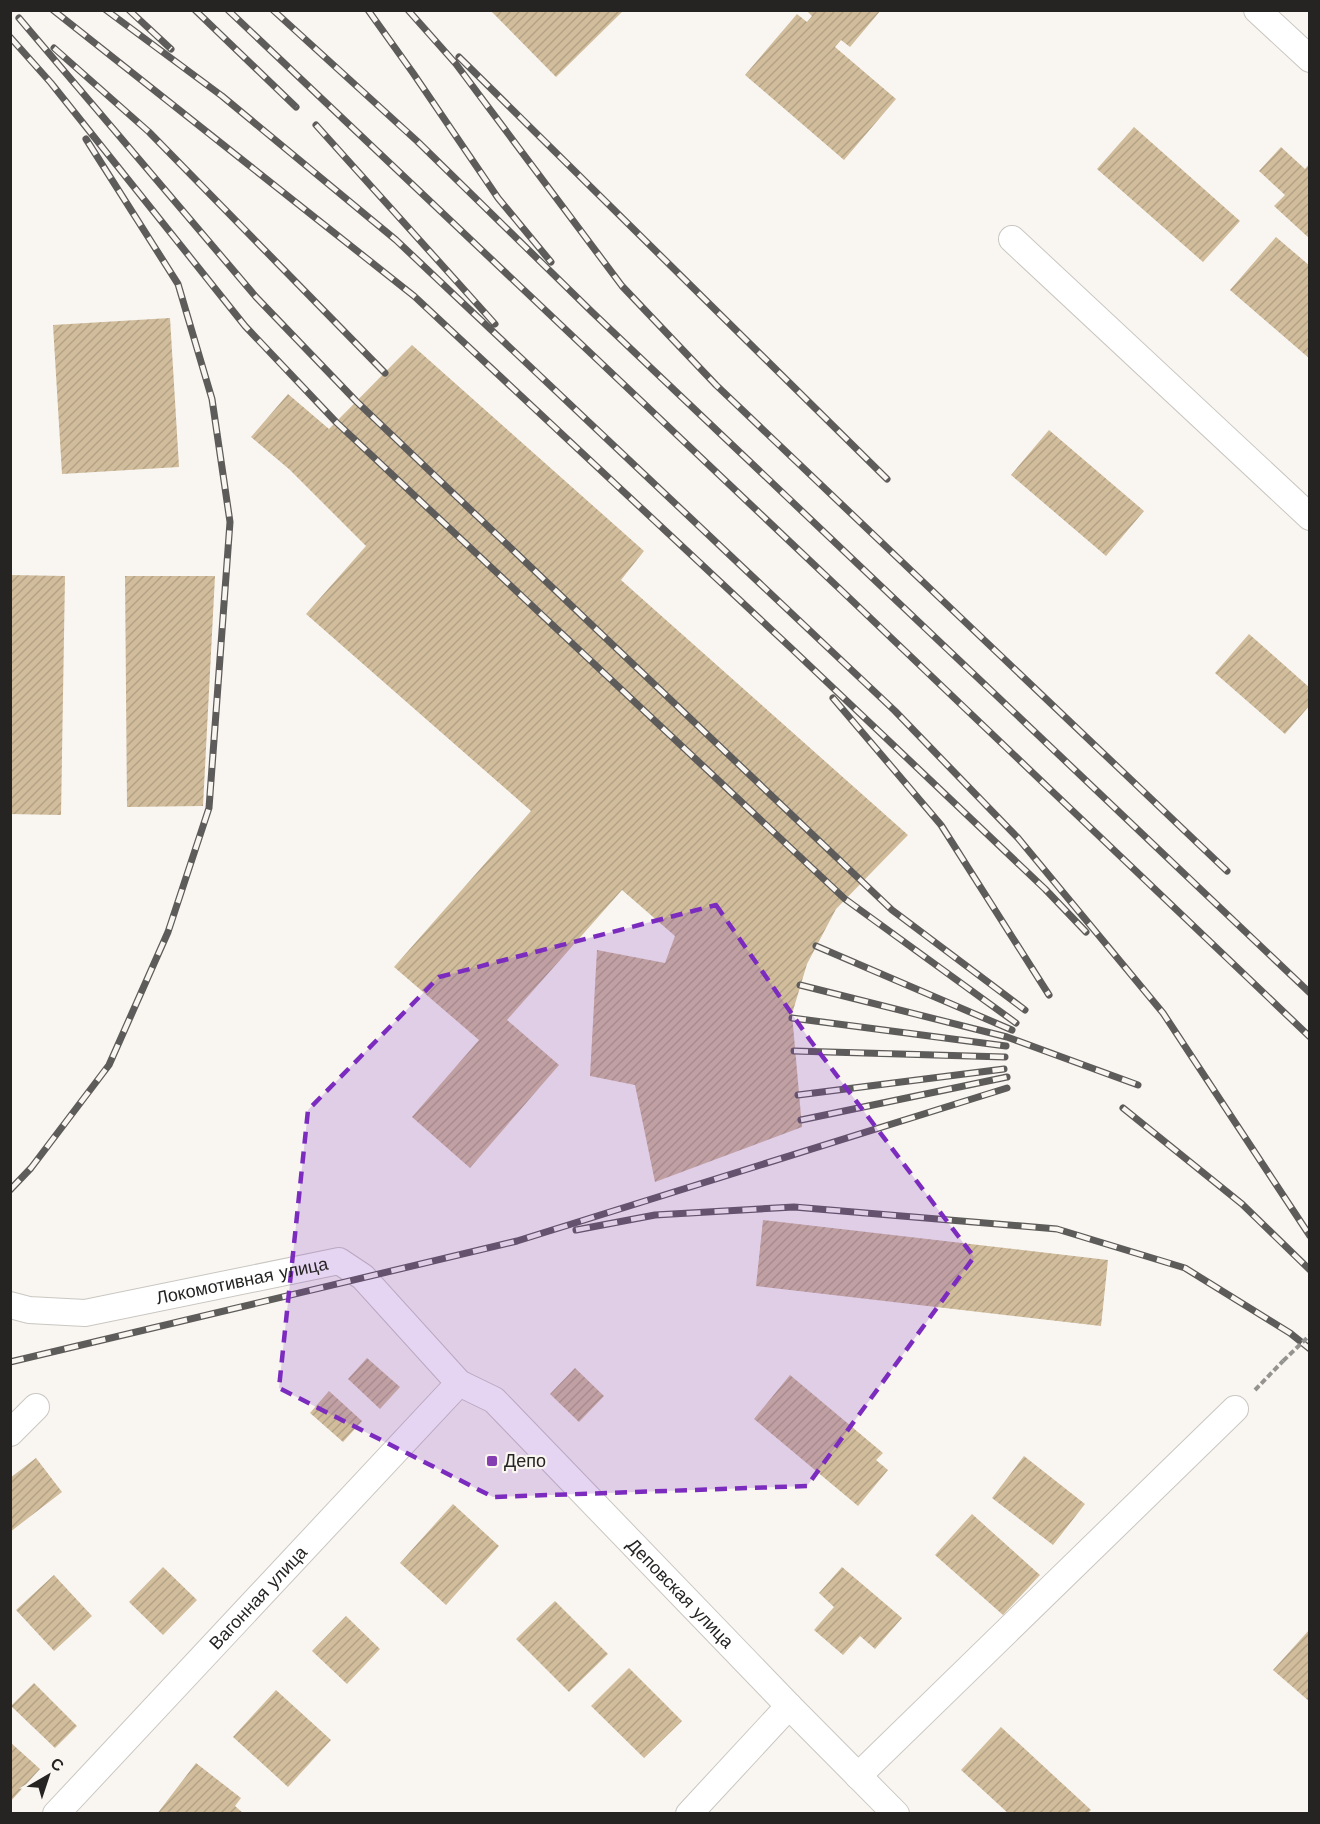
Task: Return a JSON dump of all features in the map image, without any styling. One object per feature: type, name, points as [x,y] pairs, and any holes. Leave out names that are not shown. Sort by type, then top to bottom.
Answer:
[{"type":"street","points":[[1257,10],[1310,60]]},
{"type":"street","points":[[1012,239],[1310,517]]},
{"type":"street","name":"Локомотивная улица","points":[[10,1305],[29,1310],[85,1312],[339,1261],[363,1277],[459,1383]]},
{"type":"street","name":"Деповская улица","points":[[459,1383],[495,1400],[896,1814]]},
{"type":"street","name":"Вагонная улица","points":[[56,1814],[459,1383]]},
{"type":"street","points":[[10,1433],[36,1407]]},
{"type":"street","points":[[858,1776],[1235,1409]]},
{"type":"street","points":[[688,1814],[789,1706]]},
{"type":"path","points":[[1235,1409],[1310,1335]]},
{"type":"highlighted area","points":[[716,905],[810,1040],[974,1257],[807,1486],[493,1497],[279,1388],[308,1110],[439,977]]},
{"type":"building","points":[[490,10],[624,10],[556,77]]},
{"type":"building","points":[[806,10],[881,10],[850,47],[841,40],[835,47],[896,99],[844,160],[745,75],[797,14],[807,22],[812,16]]},
{"type":"building","points":[[1134,127],[1240,221],[1203,262],[1097,169]]},
{"type":"building","points":[[1281,147],[1305,169],[1310,163],[1310,239],[1274,206],[1285,195],[1259,171]]},
{"type":"building","points":[[1276,237],[1310,266],[1310,359],[1230,290]]},
{"type":"building","points":[[170,318],[179,467],[62,474],[53,325]]},
{"type":"building","points":[[412,345],[644,551],[621,580],[908,835],[836,909],[807,964],[792,1014],[802,1127],[655,1182],[635,1085],[590,1076],[597,950],[665,963],[675,936],[622,890],[507,1020],[559,1065],[470,1168],[412,1117],[479,1040],[394,967],[531,811],[306,614],[366,546],[290,470],[251,437],[288,394],[329,429]]},
{"type":"building","points":[[1049,430],[1144,511],[1106,556],[1011,475]]},
{"type":"building","points":[[10,575],[65,576],[61,815],[10,814]]},
{"type":"building","points":[[125,576],[215,576],[203,806],[127,807]]},
{"type":"building","points":[[1249,634],[1310,688],[1310,705],[1285,734],[1215,673]]},
{"type":"building","points":[[763,1220],[1108,1260],[1101,1326],[756,1286]]},
{"type":"building","points":[[367,1358],[400,1387],[380,1409],[348,1379]]},
{"type":"building","points":[[575,1368],[604,1396],[579,1422],[550,1394]]},
{"type":"building","points":[[790,1375],[883,1453],[876,1460],[888,1470],[858,1506],[754,1419]]},
{"type":"building","points":[[329,1391],[362,1421],[343,1442],[310,1413]]},
{"type":"building","points":[[1024,1456],[1085,1504],[1053,1545],[992,1498]]},
{"type":"building","points":[[36,1458],[62,1492],[10,1532],[10,1478]]},
{"type":"building","points":[[453,1504],[499,1546],[446,1605],[400,1563]]},
{"type":"building","points":[[972,1514],[1040,1575],[1003,1615],[935,1555]]},
{"type":"building","points":[[163,1567],[197,1600],[163,1635],[129,1602]]},
{"type":"building","points":[[842,1567],[902,1618],[875,1649],[860,1636],[843,1655],[814,1630],[834,1607],[819,1593]]},
{"type":"building","points":[[54,1575],[92,1616],[54,1651],[16,1610]]},
{"type":"building","points":[[555,1601],[608,1654],[569,1692],[516,1639]]},
{"type":"building","points":[[346,1616],[380,1649],[347,1684],[312,1651]]},
{"type":"building","points":[[1310,1629],[1310,1702],[1273,1670]]},
{"type":"building","points":[[629,1668],[682,1721],[644,1758],[591,1706]]},
{"type":"building","points":[[34,1683],[77,1726],[55,1748],[11,1706]]},
{"type":"building","points":[[276,1690],[331,1740],[288,1787],[233,1737]]},
{"type":"building","points":[[1001,1727],[1091,1810],[1087,1814],[1009,1814],[961,1770]]},
{"type":"building","points":[[10,1742],[40,1769],[10,1802]]},
{"type":"building","points":[[196,1763],[241,1798],[235,1806],[244,1814],[157,1814]]},
{"type":"railway","points":[[53,10],[414,296],[791,648],[1045,889],[1086,932]]},
{"type":"railway","points":[[106,10],[222,96],[396,240],[895,711],[1018,838],[1163,1013],[1310,1236]]},
{"type":"railway","points":[[129,10],[171,49]]},
{"type":"railway","points":[[195,10],[296,107]]},
{"type":"railway","points":[[228,10],[1310,1037]]},
{"type":"railway","points":[[273,10],[417,141],[592,312],[1310,993]]},
{"type":"railway","points":[[368,10],[498,198],[551,262]]},
{"type":"railway","points":[[408,10],[456,64],[622,286],[716,385],[1227,871]]},
{"type":"railway","points":[[19,18],[256,297],[356,401],[892,910],[1025,1010]]},
{"type":"railway","points":[[10,37],[51,83],[245,326],[336,422],[845,899],[1016,1023]]},
{"type":"railway","points":[[54,48],[149,132],[385,373]]},
{"type":"railway","points":[[459,57],[887,479]]},
{"type":"railway","points":[[316,125],[495,324]]},
{"type":"railway","points":[[10,1190],[31,1168],[109,1065],[168,932],[209,808],[230,522],[212,399],[178,284],[86,139]]},
{"type":"railway","points":[[833,698],[941,825],[1049,995]]},
{"type":"railway","points":[[816,946],[1012,1030]]},
{"type":"railway","points":[[800,985],[1007,1037],[1138,1085]]},
{"type":"railway","points":[[792,1018],[1006,1046]]},
{"type":"railway","points":[[794,1051],[1005,1057]]},
{"type":"railway","points":[[798,1095],[1004,1069]]},
{"type":"railway","points":[[801,1120],[1007,1077]]},
{"type":"railway","points":[[10,1362],[517,1241],[1007,1088]]},
{"type":"railway","points":[[1123,1108],[1242,1204],[1310,1270]]},
{"type":"railway","points":[[576,1230],[655,1215],[794,1207],[1057,1229],[1185,1268],[1290,1333],[1310,1349]]},
{"type":"place","name":"Депо","points":[[492,1461]]}]
